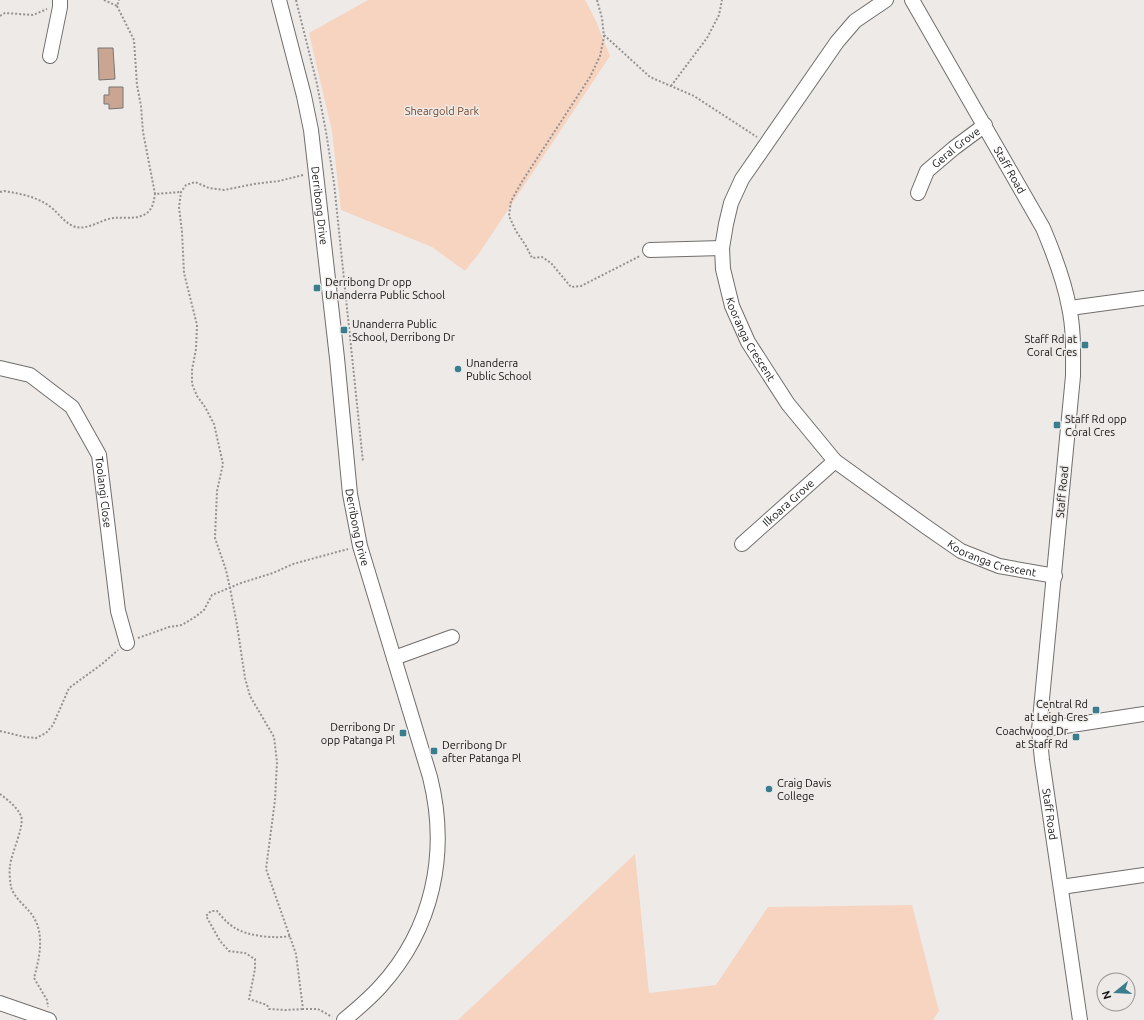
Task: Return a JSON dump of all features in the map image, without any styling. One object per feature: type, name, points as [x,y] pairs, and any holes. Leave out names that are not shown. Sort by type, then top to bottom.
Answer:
[{"type":"street","name":"Derribong Drive","points":[[279,0],[304,96],[311,130],[336,350],[350,494],[360,546],[434,791],[439,840],[436,869],[430,898],[420,925],[401,960],[380,987],[344,1020]]},
{"type":"street","name":"Kooranga Crescent","points":[[886,0],[855,21],[837,42],[742,179],[731,203],[722,248],[723,269],[732,306],[748,342],[788,404],[835,461],[961,551],[999,566],[1055,576]]},
{"type":"street","name":"Staff Road","points":[[912,0],[1044,228],[1059,267],[1070,308],[1073,376],[1040,730],[1042,760],[1080,1020]]},
{"type":"street","points":[[50,56],[60,4]]},
{"type":"street","name":"Geral Grove","points":[[918,193],[926,171],[985,125]]},
{"type":"street","points":[[650,250],[722,248]]},
{"type":"street","points":[[1070,308],[1144,298]]},
{"type":"street","name":"Toolangi Close","points":[[0,368],[30,375],[72,407],[99,454],[118,611],[127,643]]},
{"type":"street","name":"Ilkoara Grove","points":[[742,544],[835,461]]},
{"type":"street","points":[[394,658],[452,637]]},
{"type":"street","points":[[1040,730],[1144,714]]},
{"type":"street","points":[[1061,886],[1144,875]]},
{"type":"street","points":[[0,1003],[47,1020]]},
{"type":"path","points":[[0,192],[4,191],[35,197],[52,208],[74,227],[87,227],[114,218],[132,219],[147,213],[154,203],[155,194],[143,132],[141,106],[137,84],[134,40],[117,6],[104,0]]},
{"type":"path","points":[[117,6],[119,0]]},
{"type":"path","points":[[597,0],[602,18],[603,35],[600,56],[590,77],[511,201],[509,216],[532,258],[542,257],[551,263],[571,287],[581,286],[650,250]]},
{"type":"path","points":[[671,86],[707,38],[719,15],[722,0]]},
{"type":"path","points":[[0,16],[5,13],[33,15],[44,9],[60,4]]},
{"type":"path","points":[[603,35],[650,77],[694,96],[766,143]]},
{"type":"path","points":[[303,1009],[296,954],[266,869],[277,762],[274,737],[250,696],[245,678],[230,588],[215,538],[217,491],[223,464],[214,424],[197,396],[192,384],[197,325],[184,272],[179,207],[181,192],[186,185],[195,182],[209,188],[224,190],[279,181],[316,171]]},
{"type":"path","points":[[155,194],[181,192]]},
{"type":"path","points":[[0,731],[24,737],[36,738],[46,733],[53,725],[69,688],[102,664],[127,643],[149,633],[182,624],[195,618],[204,610],[212,595],[241,582],[273,573],[293,564],[360,546]]},
{"type":"path","points":[[0,794],[11,803],[21,816],[21,829],[10,867],[11,888],[16,898],[32,915],[39,927],[41,944],[34,978],[47,1000],[47,1020]]},
{"type":"path","points":[[290,936],[282,938],[263,936],[235,929],[217,911],[211,910],[206,916],[220,941],[228,950],[245,953],[255,959],[255,969],[249,998],[267,1005],[269,1009],[318,1009],[335,1020]]},
{"type":"green space","name":"Sheargold Park","points":[[368,0],[585,0],[596,21],[610,56],[480,252],[465,271],[432,247],[341,210],[332,131],[309,33]]},
{"type":"green space","points":[[635,854],[649,993],[716,985],[768,907],[912,905],[939,1011],[933,1020],[458,1020]]},
{"type":"building","points":[[98,48],[113,48],[115,79],[99,80]]},
{"type":"building","points":[[109,87],[123,87],[123,108],[109,109],[109,104],[104,104],[104,95],[109,95]]},
{"type":"place","name":"Derribong Dr opp Unanderra Public School","points":[[317,288]]},
{"type":"place","name":"Unanderra Public School, Derribong Dr","points":[[344,330]]},
{"type":"place","name":"Staff Rd at Coral Cres","points":[[1085,345]]},
{"type":"place","name":"Unanderra Public School","points":[[458,369]]},
{"type":"place","name":"Staff Rd opp Coral Cres","points":[[1057,425]]},
{"type":"place","name":"Central Rd at Leigh Cres","points":[[1096,710]]},
{"type":"place","name":"Derribong Dr opp Patanga Pl","points":[[403,733]]},
{"type":"place","name":"Coachwood Dr at Staff Rd","points":[[1076,737]]},
{"type":"place","name":"Derribong Dr after Patanga Pl","points":[[434,751]]},
{"type":"place","name":"Craig Davis College","points":[[769,789]]}]
